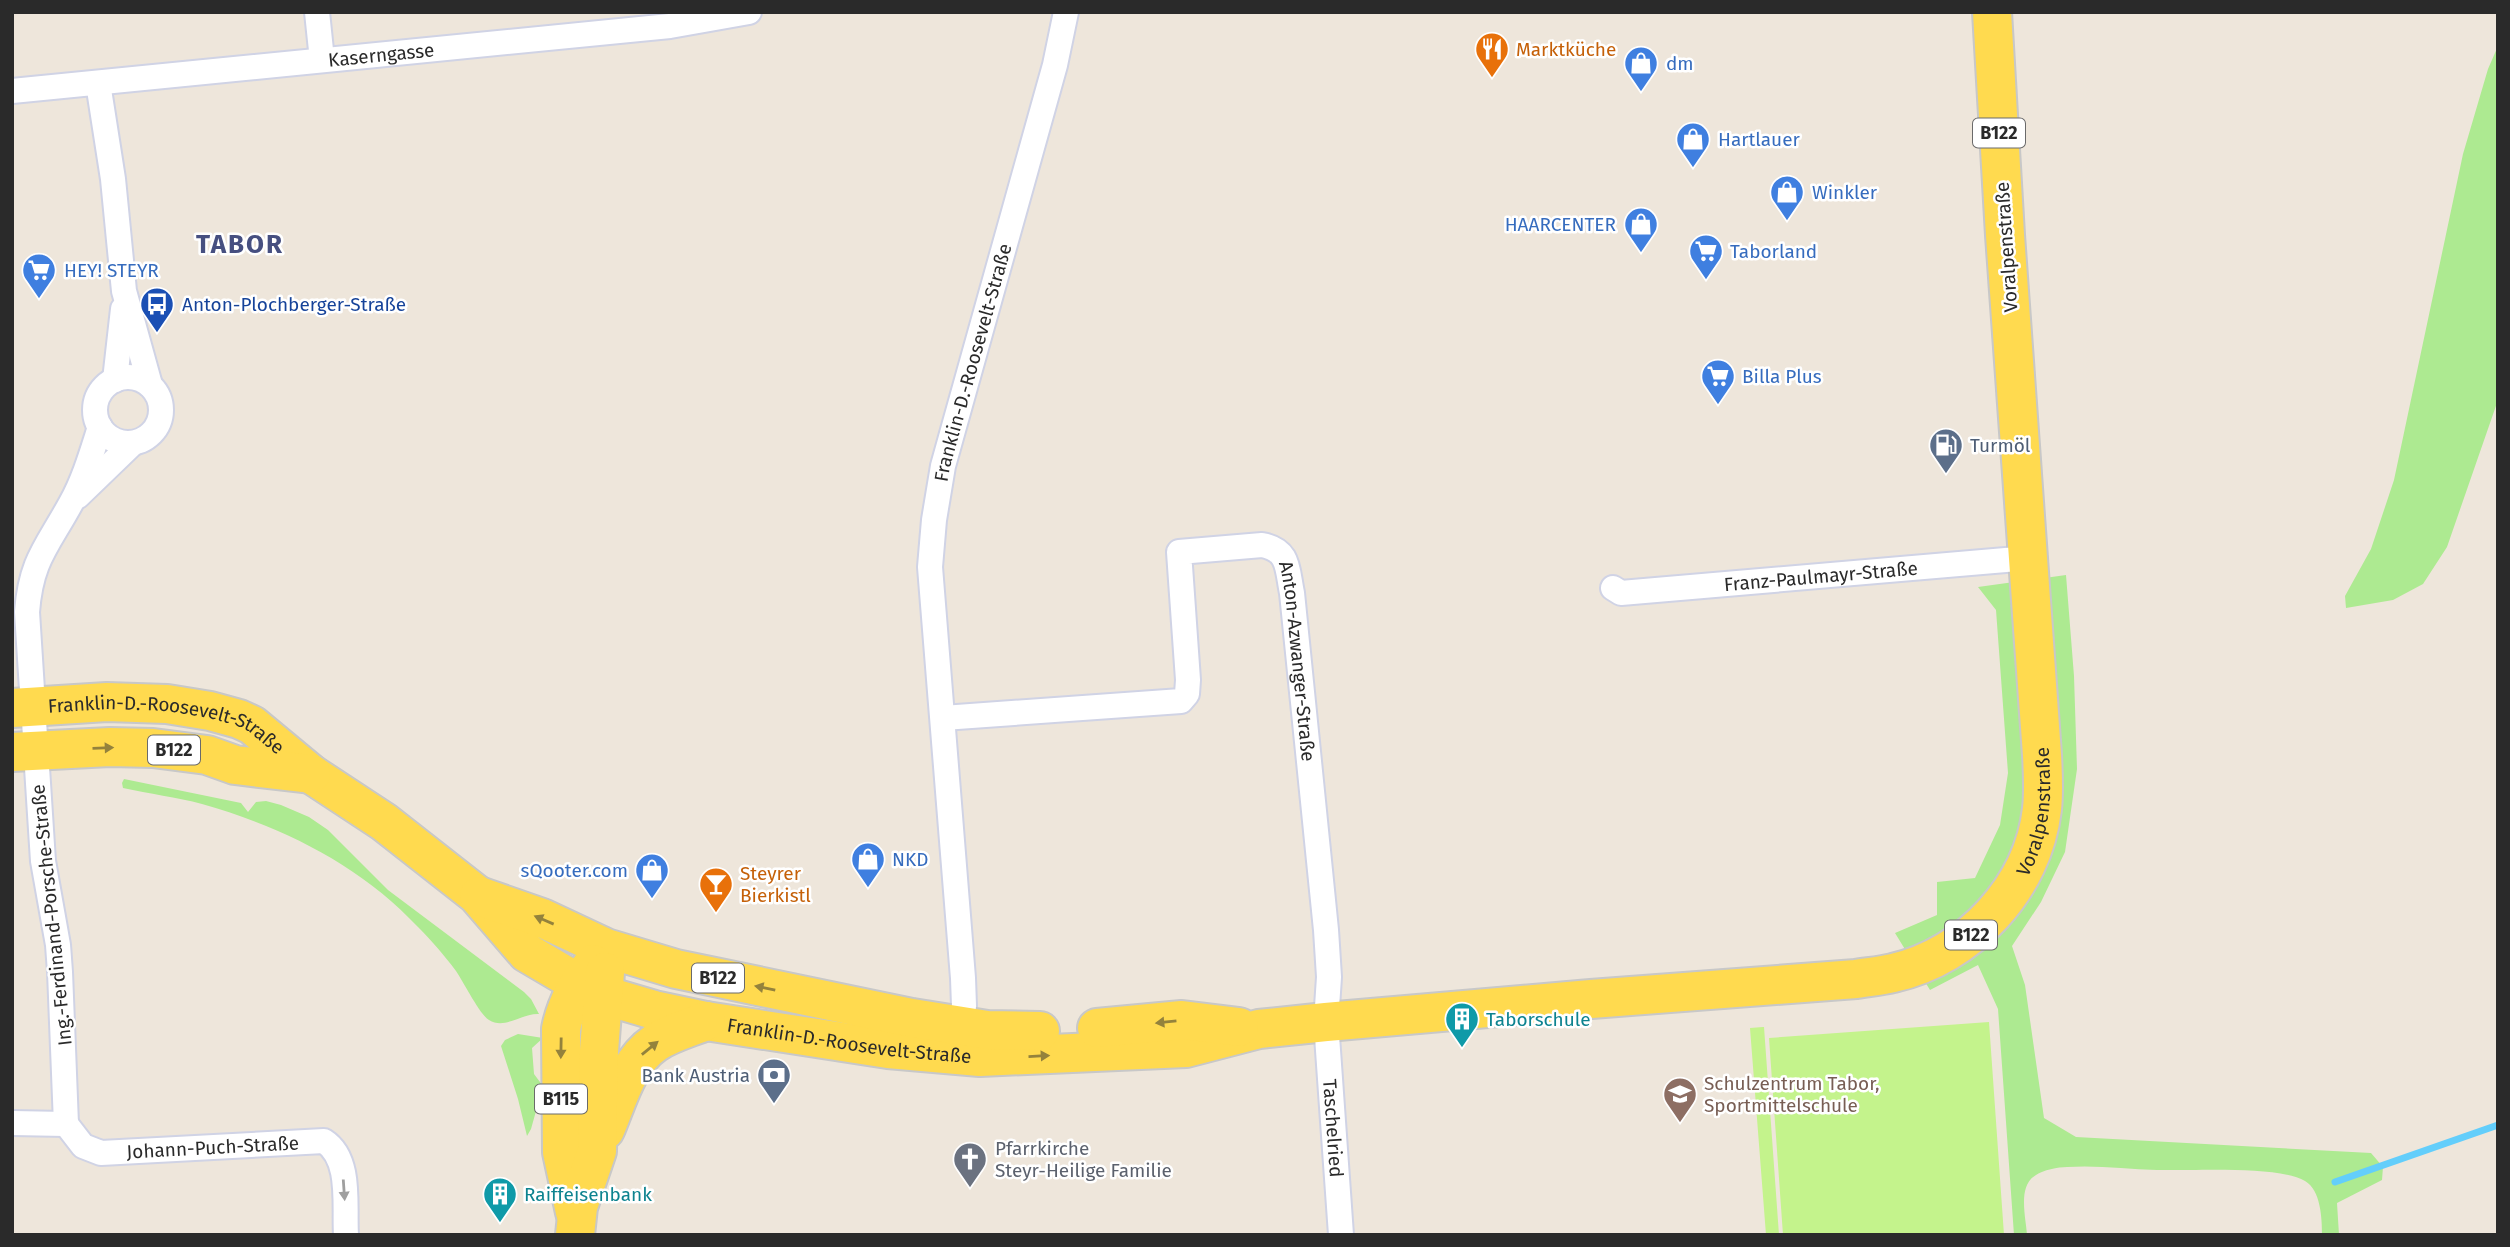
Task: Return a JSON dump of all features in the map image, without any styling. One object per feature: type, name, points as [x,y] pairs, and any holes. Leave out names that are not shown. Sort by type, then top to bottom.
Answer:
[{"type":"main road","name":"Voralpenstraße","points":[[1326,1022],[1856,979],[1894,973],[1927,961],[1961,943],[1982,926],[2014,887],[2033,845],[2042,810],[2042,755],[1989,19]]},
{"type":"main road","name":"Franklin-D.-Roosevelt-Straße","points":[[22,707],[124,702],[167,704],[210,711],[252,725],[311,774],[384,822],[477,895],[527,953],[590,989],[654,1010],[706,1021],[888,1049],[980,1057],[1186,1048],[1259,1029],[1326,1022]]},
{"type":"main road","name":"Franklin-D.-Roosevelt-Straße","points":[[24,752],[110,747],[153,748],[207,755],[235,765],[311,774]]},
{"type":"main road","name":"Franklin-D.-Roosevelt-Straße","points":[[477,895],[542,918],[606,948],[676,970],[961,1026],[1014,1032],[1070,1031],[1182,1020],[1259,1029]]},
{"type":"main road","name":"B115","points":[[575,1226],[562,1152],[561,1030],[563,1018],[590,989],[606,948]]},
{"type":"main road","name":"B115","points":[[575,1226],[597,1151],[599,1051],[590,989]]},
{"type":"main road","points":[[597,1151],[626,1080],[641,1055],[666,1037],[706,1021]]},
{"type":"street","points":[[317,12],[322,60]]},
{"type":"street","name":"Kaserngasse","points":[[12,91],[322,60],[749,12]]},
{"type":"street","name":"Franklin-D.-Roosevelt-Straße","points":[[961,1026],[964,1006],[963,978],[930,567],[934,520],[943,466],[1055,65],[1066,12]]},
{"type":"street","points":[[98,83],[113,179],[124,291],[150,385],[159,397],[162,412],[158,426],[148,438],[133,443],[109,437],[100,427],[96,410],[98,397],[106,386],[127,377],[140,379],[150,385]]},
{"type":"street","points":[[115,380],[124,291]]},
{"type":"street","points":[[22,707],[30,583],[38,560],[72,501],[100,427]]},
{"type":"street","points":[[72,501],[133,443]]},
{"type":"street","name":"Anton-Azwanger-Straße","points":[[943,718],[1185,699],[1188,680],[1179,552],[1262,545],[1275,547],[1285,557],[1292,593],[1326,930],[1329,977],[1326,1022]]},
{"type":"street","name":"Franz-Paulmayr-Straße","points":[[1613,588],[1621,593],[2029,558]]},
{"type":"street","name":"Ing.-Ferdinand-Porsche-Straße","points":[[22,707],[24,752],[58,945],[65,1124]]},
{"type":"street","name":"Taschelried","points":[[1326,1022],[1341,1235]]},
{"type":"street","points":[[12,1123],[65,1124]]},
{"type":"street","name":"Johann-Puch-Straße","points":[[65,1124],[83,1146],[101,1153],[324,1141],[333,1147],[342,1170],[346,1235]]},
{"type":"green space","points":[[2498,46],[2498,400],[2447,547],[2423,584],[2393,600],[2346,608],[2345,596],[2371,549],[2394,480],[2463,154],[2488,69]]},
{"type":"green space","points":[[2066,575],[2074,676],[2077,769],[2065,852],[2041,902],[2012,946],[2025,985],[2044,1118],[2076,1137],[2371,1153],[2383,1167],[2382,1180],[2337,1203],[2339,1235],[2322,1235],[2320,1205],[2314,1191],[2305,1181],[2292,1176],[2256,1171],[2090,1166],[2051,1169],[2030,1180],[2026,1186],[2024,1202],[2027,1235],[2014,1235],[1998,1009],[1978,965],[1930,990],[1895,933],[1937,915],[1937,882],[1975,878],[2000,825],[2008,773],[1996,610],[1978,587]]},
{"type":"green space","points":[[124,779],[241,803],[248,812],[256,802],[266,801],[309,817],[328,830],[388,890],[524,992],[539,1014],[501,1023],[489,1020],[476,1005],[452,965],[418,927],[371,885],[319,851],[232,813],[123,788]]},
{"type":"green space","points":[[1989,1022],[2004,1235],[1783,1235],[1769,1038]]},
{"type":"green space","points":[[1764,1027],[1779,1235],[1766,1235],[1750,1028]]},
{"type":"green space","points":[[518,1034],[543,1038],[532,1048],[534,1074],[543,1086],[527,1136],[501,1046],[505,1040]]},
{"type":"waterway","points":[[2335,1182],[2498,1125]]},
{"type":"place","name":"Marktküche","points":[[1492,79]]},
{"type":"place","name":"dm","points":[[1641,93]]},
{"type":"place","name":"Hartlauer","points":[[1693,169]]},
{"type":"place","name":"Winkler","points":[[1787,222]]},
{"type":"place","name":"HAARCENTER","points":[[1641,254]]},
{"type":"place","name":"Taborland","points":[[1706,281]]},
{"type":"place","name":"HEY! STEYR","points":[[39,300]]},
{"type":"place","name":"Anton-Plochberger-Straße","points":[[157,334]]},
{"type":"place","name":"Billa Plus","points":[[1718,406]]},
{"type":"place","name":"Turmöl","points":[[1946,475]]},
{"type":"place","name":"NKD","points":[[868,889]]},
{"type":"place","name":"sQooter.com","points":[[652,900]]},
{"type":"place","name":"Steyrer Bierkistl","points":[[716,914]]},
{"type":"place","name":"Taborschule","points":[[1462,1049]]},
{"type":"place","name":"Bank Austria","points":[[774,1105]]},
{"type":"place","name":"Schulzentrum Tabor, Sportmittelschule","points":[[1680,1124]]},
{"type":"place","name":"Pfarrkirche Steyr-Heilige Familie","points":[[970,1189]]},
{"type":"place","name":"Raiffeisenbank","points":[[500,1224]]},
{"type":"district","name":"TABOR","points":[[240,244]]}]
